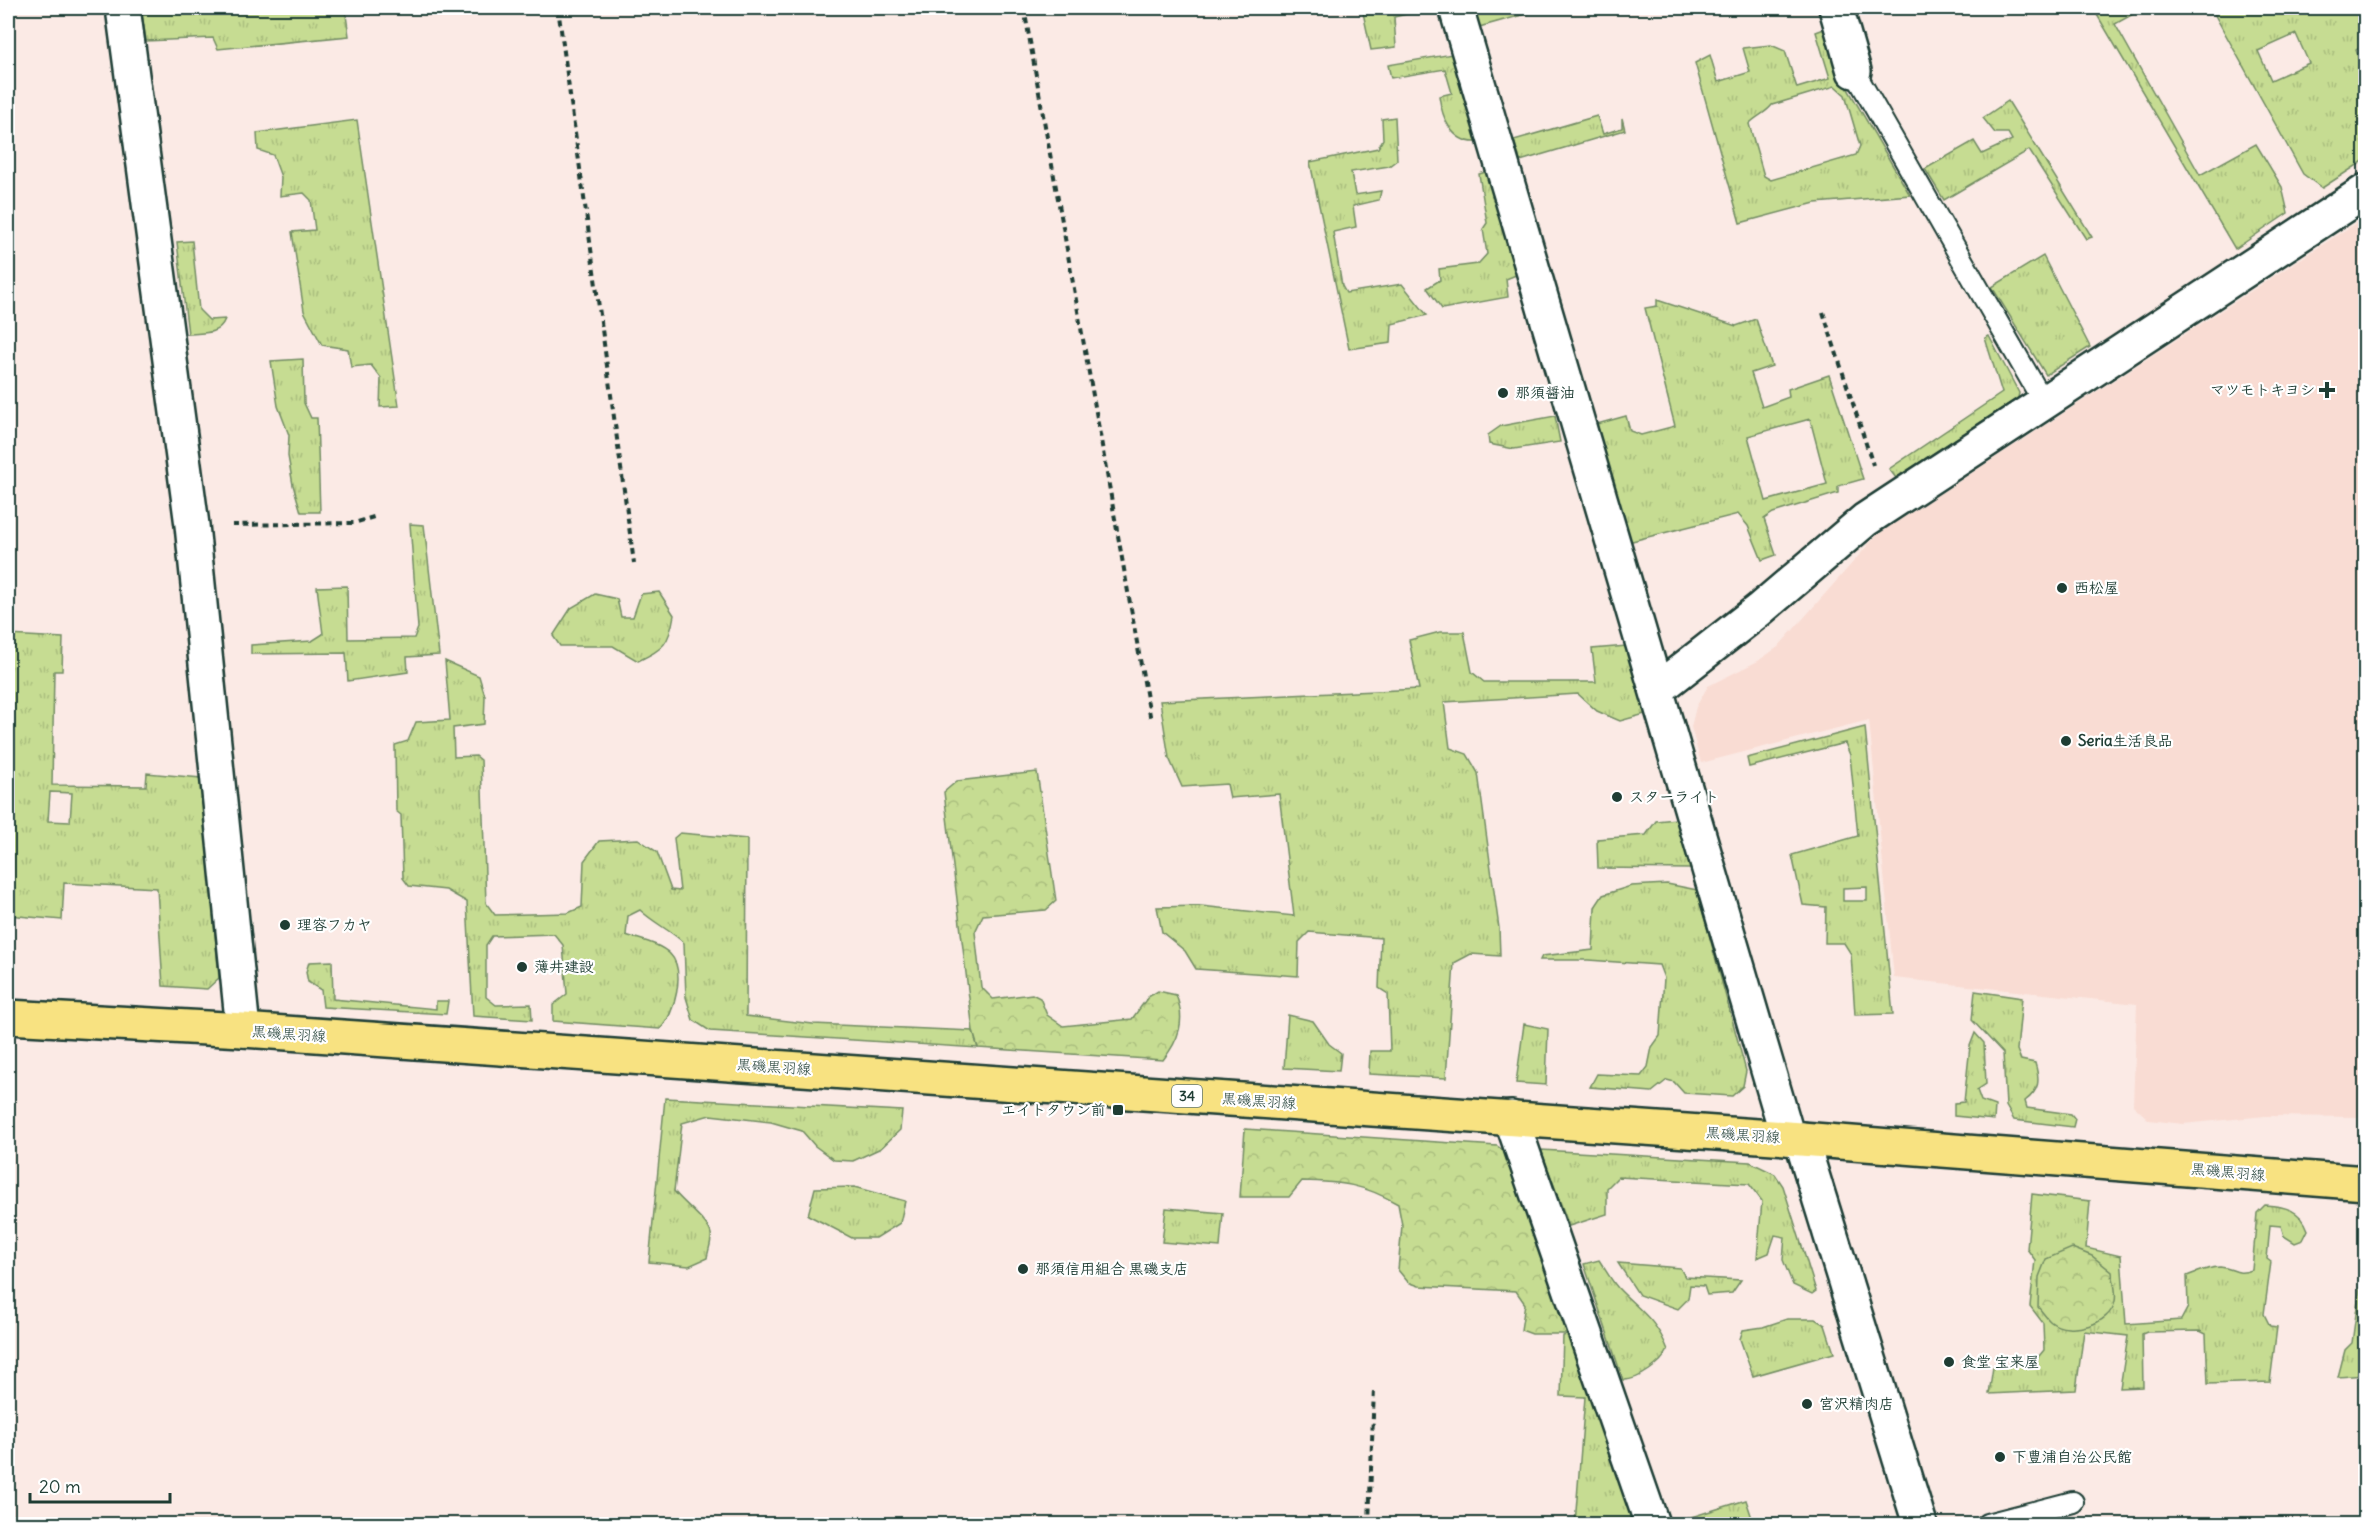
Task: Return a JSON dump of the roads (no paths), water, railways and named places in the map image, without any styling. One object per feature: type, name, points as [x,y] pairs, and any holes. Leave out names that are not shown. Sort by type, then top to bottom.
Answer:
[{"type":"main road","name":"黒磯黒羽線","points":[[8,1017],[243,1030],[1511,1118],[2366,1183]]},
{"type":"street","points":[[123,8],[192,525],[243,1030]]},
{"type":"street","points":[[1456,8],[1658,689],[1795,1138],[1920,1524]]},
{"type":"street","points":[[1836,8],[1854,71]]},
{"type":"street","points":[[1658,689],[1759,610],[1865,520],[2366,191]]},
{"type":"street","points":[[1511,1118],[1652,1524]]},
{"type":"lane","points":[[1854,71],[2044,403]]},
{"type":"lane","points":[[1987,1524],[2073,1502]]},
{"type":"place","name":"マツモトキヨシ","points":[[2327,390]]},
{"type":"place","name":"那須醤油","points":[[1503,393]]},
{"type":"place","name":"西松屋","points":[[2062,588]]},
{"type":"place","name":"Seria生活良品","points":[[2066,741]]},
{"type":"place","name":"スターライト","points":[[1617,797]]},
{"type":"place","name":"理容フカヤ","points":[[285,925]]},
{"type":"place","name":"薄井建設","points":[[522,967]]},
{"type":"place","name":"エイトタウン前","points":[[1118,1110]]},
{"type":"place","name":"那須信用組合 黒磯支店","points":[[1023,1269]]},
{"type":"place","name":"食堂 宝来屋","points":[[1949,1362]]},
{"type":"place","name":"宮沢精肉店","points":[[1807,1404]]},
{"type":"place","name":"下豊浦自治公民館","points":[[2000,1457]]}]
